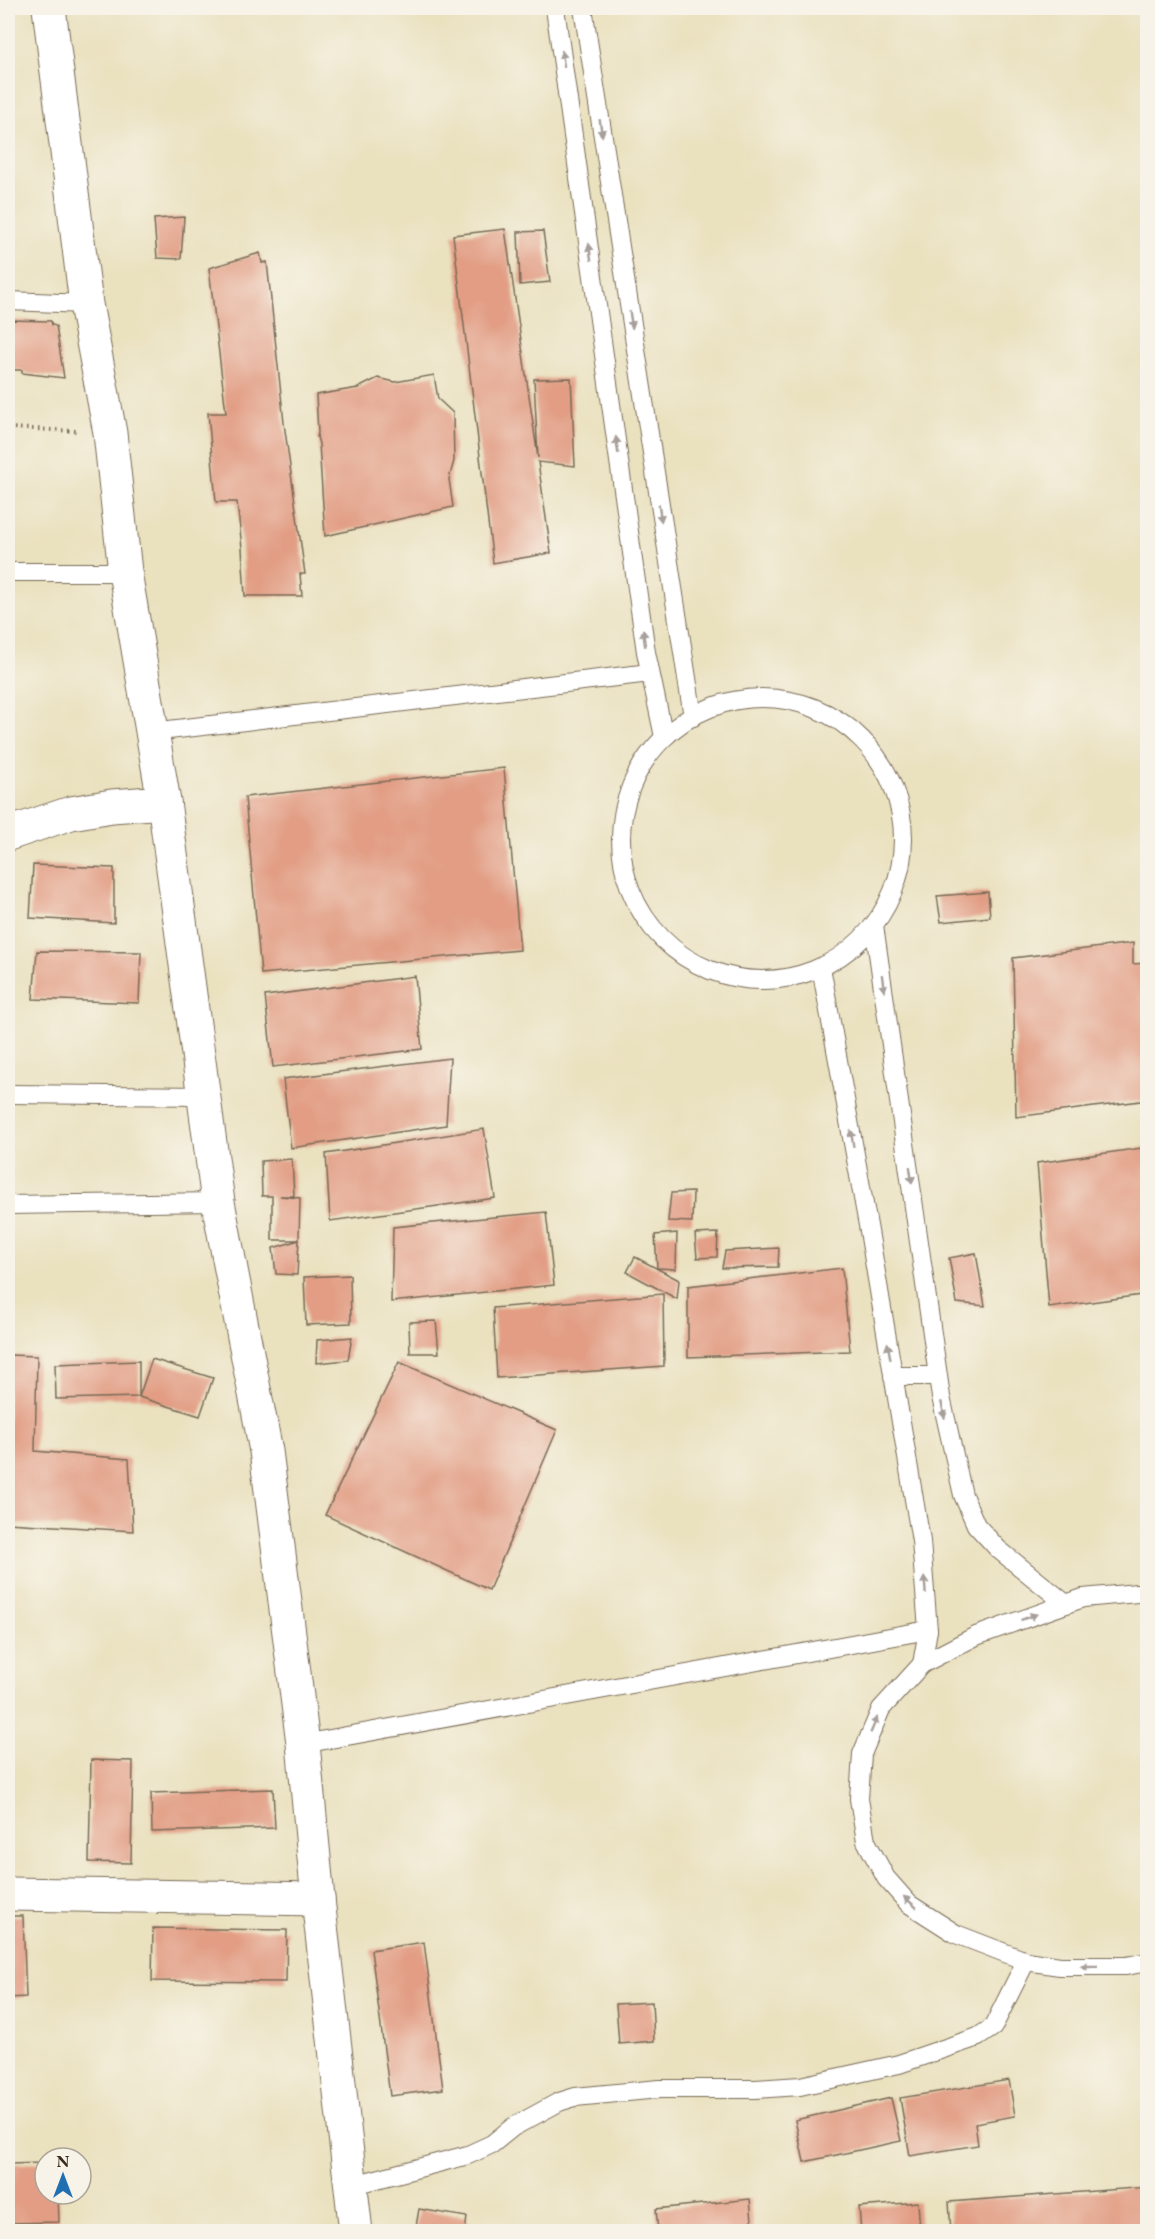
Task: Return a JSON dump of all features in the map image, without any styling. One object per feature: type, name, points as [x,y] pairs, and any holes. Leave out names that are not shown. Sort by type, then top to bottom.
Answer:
[{"type":"street","points":[[49,8],[86,304],[110,433],[125,572],[164,802],[218,1202],[266,1451],[303,1744],[318,1899],[356,2232]]},
{"type":"street","points":[[8,834],[71,813],[112,806],[164,802]]},
{"type":"street","points":[[8,1894],[318,1899]]},
{"type":"lane","points":[[555,8],[650,673],[664,737]]},
{"type":"lane","points":[[583,8],[693,717]]},
{"type":"lane","points":[[8,301],[86,304]]},
{"type":"lane","points":[[8,572],[125,572]]},
{"type":"lane","points":[[152,732],[650,673]]},
{"type":"lane","points":[[769,698],[802,704],[834,718],[861,738],[882,765],[897,796],[903,829],[902,863],[892,896],[874,925],[850,949],[821,967],[788,978],[754,980],[721,974],[689,960],[662,939],[641,913],[626,882],[620,848],[622,815],[632,783],[649,753],[664,737],[673,728],[702,711],[735,701],[769,698]]},
{"type":"lane","points":[[874,925],[941,1397],[963,1495],[976,1524],[998,1549],[1066,1604]]},
{"type":"lane","points":[[821,967],[921,1541],[928,1630],[922,1664]]},
{"type":"lane","points":[[8,1094],[204,1096]]},
{"type":"lane","points":[[8,1205],[218,1202]]},
{"type":"lane","points":[[894,1376],[938,1376]]},
{"type":"lane","points":[[1148,1592],[1083,1598],[976,1636],[922,1664],[881,1709],[862,1754],[859,1799],[866,1841],[886,1878],[909,1904],[956,1934],[1026,1961],[1060,1966],[1126,1966],[1148,1962]]},
{"type":"lane","points":[[303,1744],[928,1630]]},
{"type":"lane","points":[[350,2186],[468,2154],[492,2144],[513,2127],[559,2102],[575,2097],[659,2089],[755,2089],[800,2086],[899,2064],[978,2037],[993,2027],[1026,1961]]},
{"type":"path","points":[[8,428],[110,433]]},
{"type":"building","points":[[184,217],[181,259],[157,258],[154,219]]},
{"type":"building","points":[[505,229],[538,458],[534,379],[571,378],[575,466],[538,462],[551,553],[493,563],[453,235]]},
{"type":"building","points":[[543,231],[550,282],[520,285],[518,232]]},
{"type":"building","points":[[260,253],[262,263],[267,262],[284,423],[305,574],[300,574],[302,596],[245,596],[237,502],[216,502],[208,413],[226,413],[209,268]]},
{"type":"building","points":[[8,320],[51,321],[52,325],[56,326],[64,378],[22,373],[22,370],[11,370],[8,374]]},
{"type":"building","points":[[434,375],[438,399],[453,413],[454,461],[449,479],[453,507],[325,536],[316,395],[358,388],[378,378],[395,382]]},
{"type":"building","points":[[504,768],[520,950],[261,974],[245,797]]},
{"type":"building","points":[[33,865],[114,868],[114,923],[30,918]]},
{"type":"building","points":[[988,892],[990,917],[941,922],[937,896]]},
{"type":"building","points":[[1133,943],[1133,964],[1148,963],[1148,1100],[1016,1117],[1013,958]]},
{"type":"building","points":[[37,951],[141,952],[139,1003],[33,999]]},
{"type":"building","points":[[415,976],[422,1049],[273,1067],[265,996]]},
{"type":"building","points":[[450,1058],[446,1125],[291,1148],[283,1079]]},
{"type":"building","points":[[484,1129],[495,1198],[330,1221],[326,1154]]},
{"type":"building","points":[[1148,1147],[1148,1294],[1049,1308],[1037,1163]]},
{"type":"building","points":[[292,1159],[294,1196],[280,1196],[300,1198],[299,1240],[272,1240],[272,1196],[262,1196],[261,1161]]},
{"type":"building","points":[[693,1192],[692,1222],[668,1221],[671,1193]]},
{"type":"building","points":[[546,1212],[554,1285],[391,1302],[393,1227]]},
{"type":"building","points":[[677,1233],[676,1269],[657,1268],[655,1235]]},
{"type":"building","points":[[718,1233],[717,1257],[697,1258],[695,1234]]},
{"type":"building","points":[[299,1240],[297,1275],[276,1274],[273,1248]]},
{"type":"building","points":[[779,1248],[778,1267],[722,1268],[725,1251]]},
{"type":"building","points":[[976,1253],[985,1306],[957,1303],[949,1258]]},
{"type":"building","points":[[635,1257],[679,1280],[677,1299],[627,1272]]},
{"type":"building","points":[[842,1268],[850,1351],[688,1357],[688,1286]]},
{"type":"building","points":[[350,1275],[351,1323],[306,1325],[304,1277]]},
{"type":"building","points":[[663,1294],[664,1366],[497,1378],[493,1308]]},
{"type":"building","points":[[436,1321],[439,1353],[410,1353],[409,1322]]},
{"type":"building","points":[[352,1337],[348,1360],[316,1363],[317,1340]]},
{"type":"building","points":[[8,1355],[37,1356],[35,1451],[129,1459],[133,1531],[8,1523]]},
{"type":"building","points":[[152,1359],[213,1378],[200,1416],[139,1397]]},
{"type":"building","points":[[139,1361],[139,1397],[56,1399],[55,1364]]},
{"type":"building","points":[[399,1362],[557,1430],[489,1590],[325,1515]]},
{"type":"building","points":[[91,1760],[133,1761],[131,1863],[89,1862]]},
{"type":"building","points":[[273,1789],[275,1828],[152,1832],[151,1793]]},
{"type":"building","points":[[8,1916],[23,1916],[26,1997],[8,1998]]},
{"type":"building","points":[[153,1928],[287,1930],[286,1982],[152,1981]]},
{"type":"building","points":[[424,1942],[443,2089],[390,2096],[371,1950]]},
{"type":"building","points":[[652,2002],[654,2041],[619,2044],[616,2004]]},
{"type":"building","points":[[1009,2080],[1015,2116],[975,2123],[978,2145],[910,2156],[900,2098]]},
{"type":"building","points":[[891,2098],[901,2141],[804,2162],[795,2120]]},
{"type":"building","points":[[33,2163],[33,2206],[58,2206],[59,2222],[8,2223],[8,2164]]},
{"type":"building","points":[[1148,2187],[1148,2232],[951,2232],[949,2202]]},
{"type":"building","points":[[750,2199],[753,2232],[658,2232],[656,2209]]},
{"type":"building","points":[[918,2202],[920,2232],[861,2232],[859,2207]]},
{"type":"building","points":[[419,2209],[467,2217],[465,2232],[415,2232]]}]
